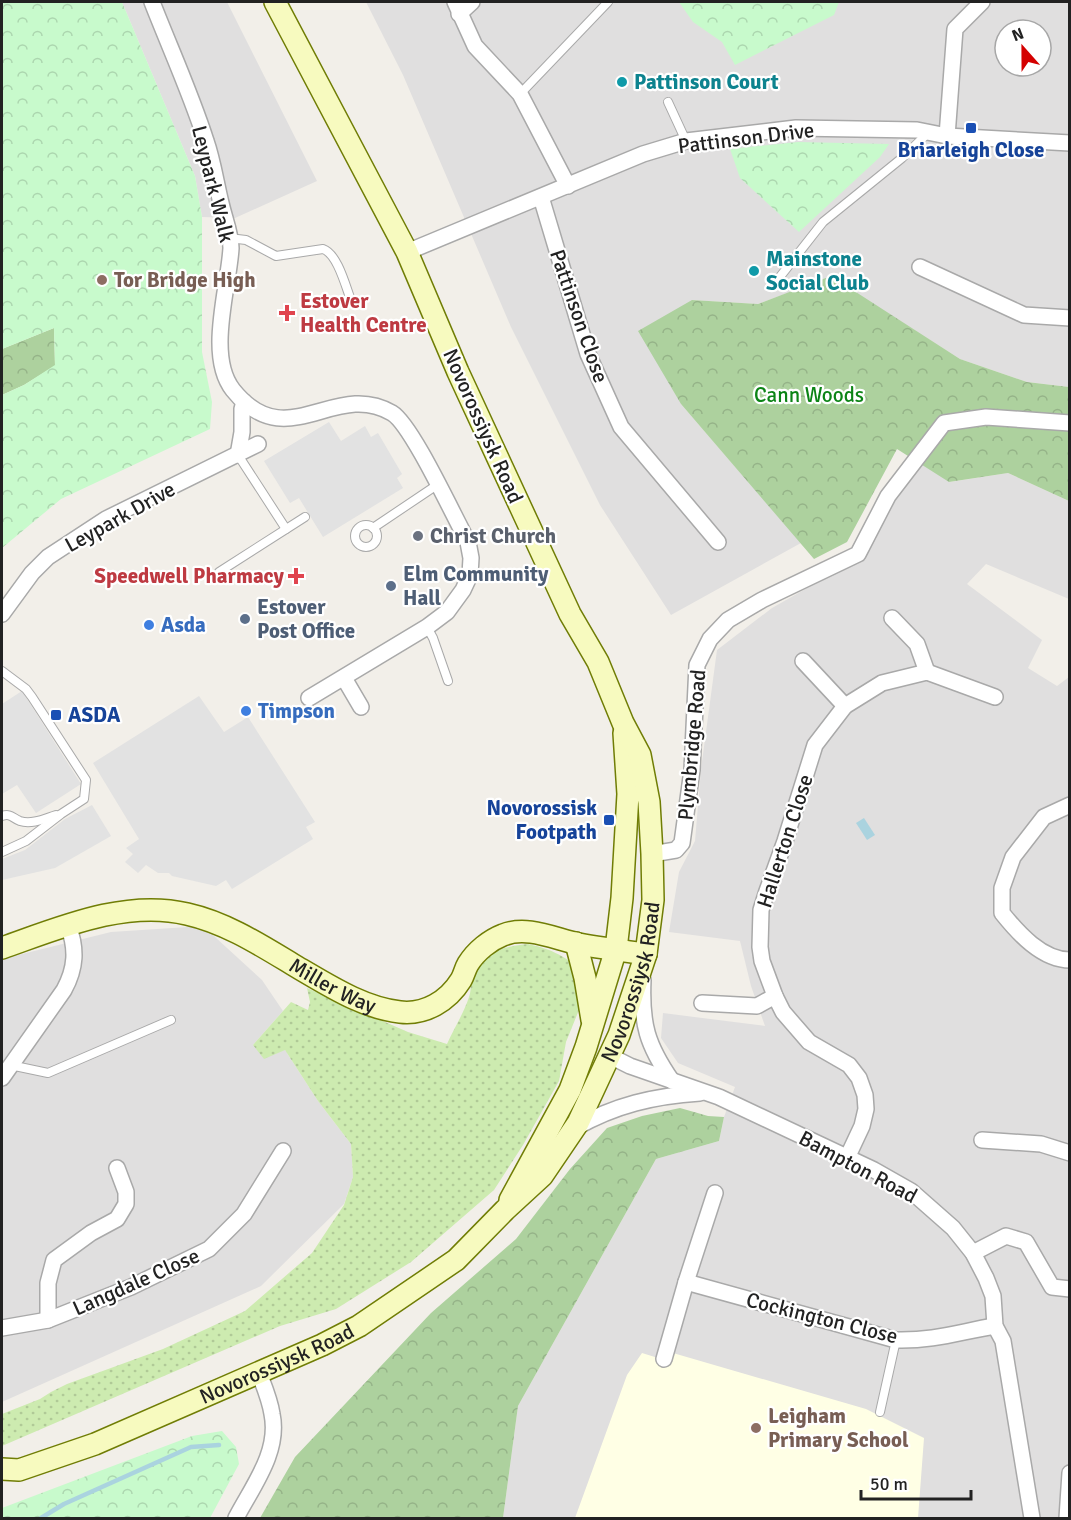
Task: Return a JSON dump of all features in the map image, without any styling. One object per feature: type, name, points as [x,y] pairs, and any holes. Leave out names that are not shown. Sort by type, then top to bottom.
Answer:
[{"type":"main road","name":"Novorossiysk Road","points":[[2,1485],[6,1483],[10,1469],[95,1444],[260,1373],[359,1326],[456,1260],[542,1176],[574,1129],[619,1035],[645,958],[653,900],[652,854],[649,802],[640,755],[623,723],[598,662],[570,614],[458,372],[407,252],[275,2]]},
{"type":"main road","name":"Novorossiysk Road","points":[[505,1210],[570,1090],[593,1026],[616,949],[622,898],[628,794],[623,723]]},
{"type":"main road","name":"Miller Way","points":[[2,948],[105,915],[156,910],[185,913],[235,931],[333,988],[376,1007],[402,1012],[422,1010],[437,1005],[452,994],[476,953],[504,934],[521,932],[550,936],[576,943],[616,949],[645,958]]},
{"type":"main road","points":[[576,943],[593,1026]]},
{"type":"main road","points":[[586,1047],[610,1056]]},
{"type":"street","name":"Leypark Walk","points":[[152,2],[207,142],[231,246],[221,308],[221,355],[224,373],[231,388],[244,402],[261,414],[287,420],[306,417],[333,407],[355,404],[373,406],[393,413],[421,453],[468,542],[471,558],[470,574],[457,601],[447,612],[427,627],[309,698]]},
{"type":"street","points":[[472,2],[457,8],[475,46],[520,94],[568,186]]},
{"type":"street","points":[[947,136],[955,29],[982,2]]},
{"type":"street","name":"Pattinson Drive","points":[[407,252],[643,154],[686,141],[796,128],[929,132],[947,136],[1070,143]]},
{"type":"street","name":"Pattinson Close","points":[[541,197],[588,354],[621,427],[718,542]]},
{"type":"street","points":[[920,267],[1024,315],[1070,318]]},
{"type":"street","points":[[238,455],[244,402]]},
{"type":"street","name":"Plymbridge Road","points":[[652,854],[676,850],[682,843],[692,771],[697,665],[710,639],[722,626],[762,600],[858,554],[888,496],[944,423],[986,417],[1070,423]]},
{"type":"street","name":"Leypark Drive","points":[[2,614],[32,573],[48,557],[106,519],[258,444]]},
{"type":"street","points":[[892,618],[917,644],[927,672],[995,697]]},
{"type":"street","points":[[803,661],[845,706]]},
{"type":"street","name":"Hallerton Close","points":[[847,1158],[862,1126],[866,1110],[865,1095],[859,1078],[849,1065],[809,1042],[783,1012],[762,961],[761,910],[816,745],[845,706],[882,683],[927,672]]},
{"type":"street","points":[[344,678],[361,707]]},
{"type":"street","points":[[1070,805],[1044,817],[1013,857],[1002,888],[1002,914],[1017,931],[1036,948],[1063,960],[1070,960]]},
{"type":"street","points":[[6,1071],[72,976],[75,951],[68,925]]},
{"type":"street","points":[[645,958],[643,1018],[650,1043],[672,1081]]},
{"type":"street","points":[[702,1003],[757,1006],[775,996]]},
{"type":"street","name":"Bampton Road","points":[[610,1056],[706,1092],[847,1158],[911,1191],[953,1228],[973,1253],[993,1296],[994,1326],[1003,1341],[1032,1518]]},
{"type":"street","points":[[574,1129],[597,1116],[644,1100],[706,1092]]},
{"type":"street","points":[[982,1140],[1041,1144],[1070,1153]]},
{"type":"street","name":"Langdale Close","points":[[2,1328],[48,1320],[131,1287],[209,1249],[244,1214],[283,1151]]},
{"type":"street","name":"Langdale Close","points":[[48,1320],[48,1283],[54,1260],[90,1233],[117,1219],[126,1204],[126,1191],[117,1168]]},
{"type":"street","points":[[664,1359],[715,1192]]},
{"type":"street","points":[[973,1253],[1005,1236],[1026,1242],[1052,1287],[1070,1289]]},
{"type":"street","name":"Cockington Close","points":[[686,1282],[896,1340],[936,1339],[994,1326]]},
{"type":"street","points":[[236,1518],[270,1452],[274,1430],[272,1413],[260,1373]]},
{"type":"street","points":[[1067,1518],[1070,1473]]},
{"type":"lane","points":[[520,94],[608,2]]},
{"type":"lane","points":[[668,102],[686,141]]},
{"type":"lane","points":[[779,278],[823,222],[902,158],[929,132]]},
{"type":"lane","points":[[229,238],[246,240],[276,256],[323,249],[329,251],[352,303]]},
{"type":"lane","points":[[238,455],[286,529]]},
{"type":"lane","points":[[373,528],[437,485]]},
{"type":"lane","points":[[219,572],[305,517]]},
{"type":"lane","points":[[427,627],[434,638],[448,681]]},
{"type":"lane","points":[[2,671],[26,689],[86,780],[84,799],[26,841],[2,852]]},
{"type":"lane","points":[[2,816],[12,815],[21,821],[33,822],[61,814]]},
{"type":"lane","points":[[6,1071],[48,1073],[171,1020]]},
{"type":"lane","points":[[880,1412],[896,1340]]},
{"type":"shaded area","points":[[122,2],[227,2],[317,181],[235,218],[202,217],[195,176]]},
{"type":"shaded area","points":[[366,2],[1069,2],[1069,387],[1027,382],[960,359],[831,277],[758,304],[692,300],[681,404],[801,543],[671,615],[600,505],[511,327],[403,75]]},
{"type":"shaded area","points":[[329,422],[341,441],[365,426],[371,437],[378,433],[402,474],[397,478],[403,488],[323,537],[299,498],[290,503],[264,461]]},
{"type":"shaded area","points":[[921,463],[950,482],[1008,473],[1069,501],[1069,599],[986,564],[967,584],[1042,640],[1028,668],[1057,686],[1069,677],[1069,1518],[503,1518],[518,1406],[656,1159],[719,1141],[724,1117],[735,1087],[678,1063],[661,1038],[663,1013],[765,1026],[751,986],[740,941],[669,932],[679,872],[695,841],[701,769],[717,650],[772,608],[855,561]]},
{"type":"shaded area","points":[[22,691],[81,784],[36,813],[17,785],[2,794],[2,704]]},
{"type":"shaded area","points":[[199,696],[224,732],[248,717],[315,822],[306,827],[313,839],[232,889],[226,880],[216,886],[172,876],[169,873],[158,873],[146,865],[138,873],[125,862],[133,854],[126,848],[139,839],[93,763]]},
{"type":"shaded area","points":[[92,805],[111,836],[55,868],[2,880],[2,859],[25,850],[65,819]]},
{"type":"shaded area","points":[[203,926],[262,980],[283,1011],[253,1045],[285,1050],[318,1101],[351,1144],[353,1177],[344,1204],[261,1286],[2,1402],[2,959],[111,932]]},
{"type":"shaded area","name":"Leigham Primary School","points":[[642,1353],[671,1362],[673,1353],[866,1409],[924,1438],[918,1518],[575,1518],[627,1375]]},
{"type":"green space","name":"Tor Bridge High","points":[[2,2],[122,2],[195,176],[202,217],[202,352],[212,402],[210,429],[61,499],[2,548],[2,395],[24,385],[55,365],[54,328],[2,349]]},
{"type":"green space","points":[[679,2],[839,2],[834,15],[735,65],[722,42],[693,22]]},
{"type":"green space","points":[[798,142],[889,144],[880,157],[799,232],[740,178],[730,149]]},
{"type":"green space","name":"Cann Woods","points":[[831,276],[960,359],[1027,382],[1069,387],[1069,501],[1008,473],[949,482],[897,449],[847,542],[814,559],[681,404],[638,331],[692,300],[758,304]]},
{"type":"green space","points":[[54,328],[55,366],[2,395],[2,349]]},
{"type":"green space","points":[[528,944],[555,953],[579,968],[583,1000],[566,1042],[559,1081],[523,1145],[494,1190],[411,1262],[336,1309],[280,1326],[2,1446],[2,1414],[40,1399],[67,1384],[163,1349],[245,1311],[312,1253],[344,1205],[353,1177],[351,1144],[318,1101],[285,1050],[264,1059],[253,1045],[291,1002],[308,1010],[310,1002],[307,988],[408,1032],[447,1044],[467,1003],[472,973],[481,959],[496,951]]},
{"type":"green space","points":[[680,1108],[708,1116],[724,1117],[719,1141],[656,1159],[518,1406],[503,1518],[260,1518],[295,1457],[431,1313],[516,1239],[570,1169],[607,1128],[642,1116]]},
{"type":"green space","points":[[222,1431],[236,1447],[239,1464],[210,1518],[2,1518],[2,1508],[192,1436]]},
{"type":"water","points":[[864,818],[875,835],[867,840],[856,823]]},
{"type":"waterway","points":[[41,1518],[64,1504],[191,1447],[219,1445]]},
{"type":"place","name":"Pattinson Court","points":[[622,82]]},
{"type":"place","name":"Briarleigh Close","points":[[971,128]]},
{"type":"place","name":"Mainstone Social Club","points":[[754,271]]},
{"type":"place","name":"Tor Bridge High","points":[[102,280]]},
{"type":"place","name":"Estover Health Centre","points":[[287,313]]},
{"type":"place","name":"Christ Church","points":[[418,536]]},
{"type":"place","name":"Speedwell Pharmacy","points":[[296,576]]},
{"type":"place","name":"Elm Community Hall","points":[[391,586]]},
{"type":"place","name":"Estover Post Office","points":[[245,619]]},
{"type":"place","name":"Asda","points":[[149,625]]},
{"type":"place","name":"Timpson","points":[[246,711]]},
{"type":"place","name":"ASDA","points":[[56,715]]},
{"type":"place","name":"Novorossisk Footpath","points":[[609,820]]},
{"type":"place","name":"Leigham Primary School","points":[[756,1428]]}]
